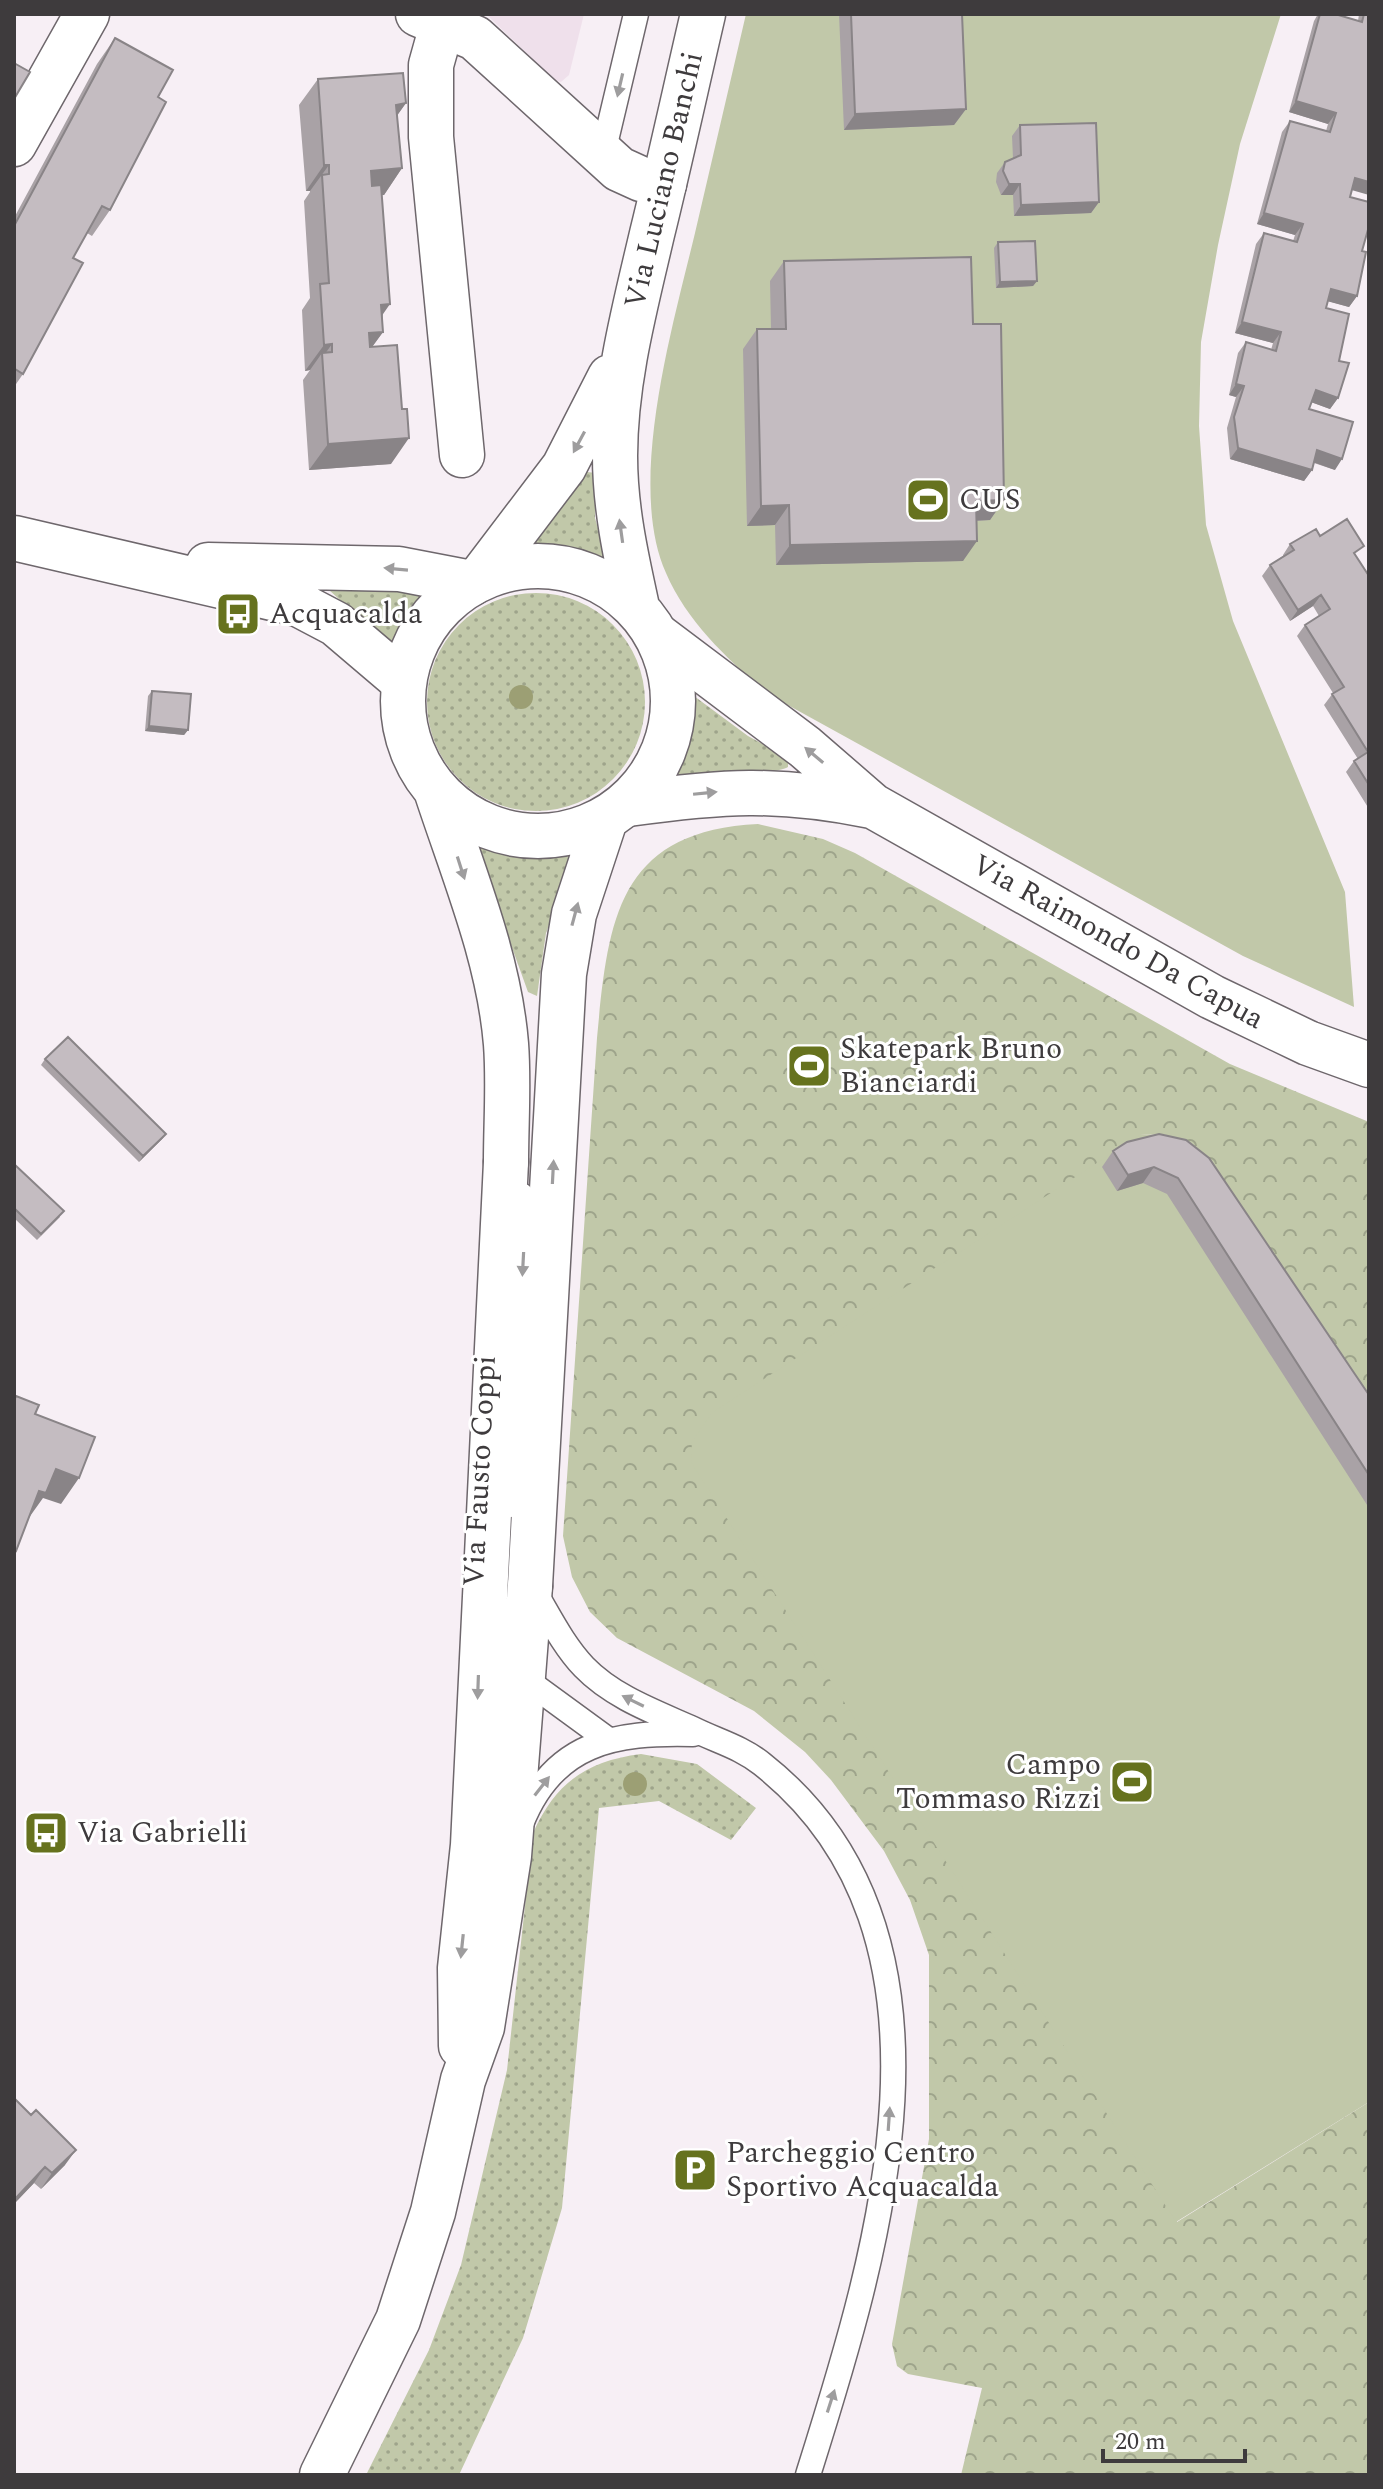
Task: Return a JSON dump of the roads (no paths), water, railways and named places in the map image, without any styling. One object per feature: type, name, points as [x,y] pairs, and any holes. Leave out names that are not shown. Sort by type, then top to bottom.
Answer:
[{"type":"main road","points":[[14,144],[87,14]]},
{"type":"main road","name":"Via Luciano Banchi","points":[[648,622],[608,584],[574,569],[537,565],[501,570],[476,581],[439,608],[416,642],[403,681],[403,722],[415,760],[437,793],[473,821],[516,837],[562,835],[616,812],[657,769],[672,726],[673,681],[648,622],[621,535],[615,459],[625,346],[703,14]]},
{"type":"main road","points":[[462,455],[431,137],[430,18],[489,49],[602,157],[629,174],[664,184]]},
{"type":"main road","name":"Via Luciano Banchi","points":[[476,581],[564,467],[625,346]]},
{"type":"main road","points":[[14,538],[66,553],[141,566],[279,598],[318,613],[355,639],[403,681]]},
{"type":"main road","points":[[141,566],[331,565],[399,569],[476,581]]},
{"type":"main road","name":"Via Raimondo Da Capua","points":[[648,622],[805,747],[873,806],[1212,997],[1308,1043],[1369,1065]]},
{"type":"main road","name":"Via Raimondo Da Capua","points":[[616,812],[760,790],[815,795],[873,806]]},
{"type":"main road","points":[[437,793],[490,954],[502,1014],[507,1072],[506,1162],[473,1845],[459,1984],[463,2080]]},
{"type":"main road","points":[[322,2475],[375,2373],[403,2307],[433,2212],[463,2080],[489,1995],[509,1856],[525,1682],[564,974],[574,914],[616,812]]},
{"type":"lane","points":[[602,157],[636,14]]},
{"type":"lane","name":"Via Fausto Coppi","points":[[506,1162],[522,1199],[525,1222],[504,1640],[509,1659],[525,1682],[607,1739]]},
{"type":"lane","name":"Via Fausto Coppi","points":[[530,1586],[574,1655],[596,1678],[624,1696],[742,1749],[816,1817],[837,1848],[879,1936],[892,1997],[894,2030],[884,2172],[841,2370],[808,2475]]},
{"type":"lane","name":"Via Fausto Coppi","points":[[509,1856],[526,1811],[550,1776],[581,1750],[607,1739],[704,1734]]},
{"type":"place","name":"CUS","points":[[928,500]]},
{"type":"place","name":"Acquacalda","points":[[238,614]]},
{"type":"place","name":"Skatepark Bruno Bianciardi","points":[[809,1066]]},
{"type":"place","name":"Campo Tommaso Rizzi","points":[[1132,1782]]},
{"type":"place","name":"Via Gabrielli","points":[[46,1833]]},
{"type":"place","name":"Parcheggio Centro Sportivo Acquacalda","points":[[695,2170]]}]
